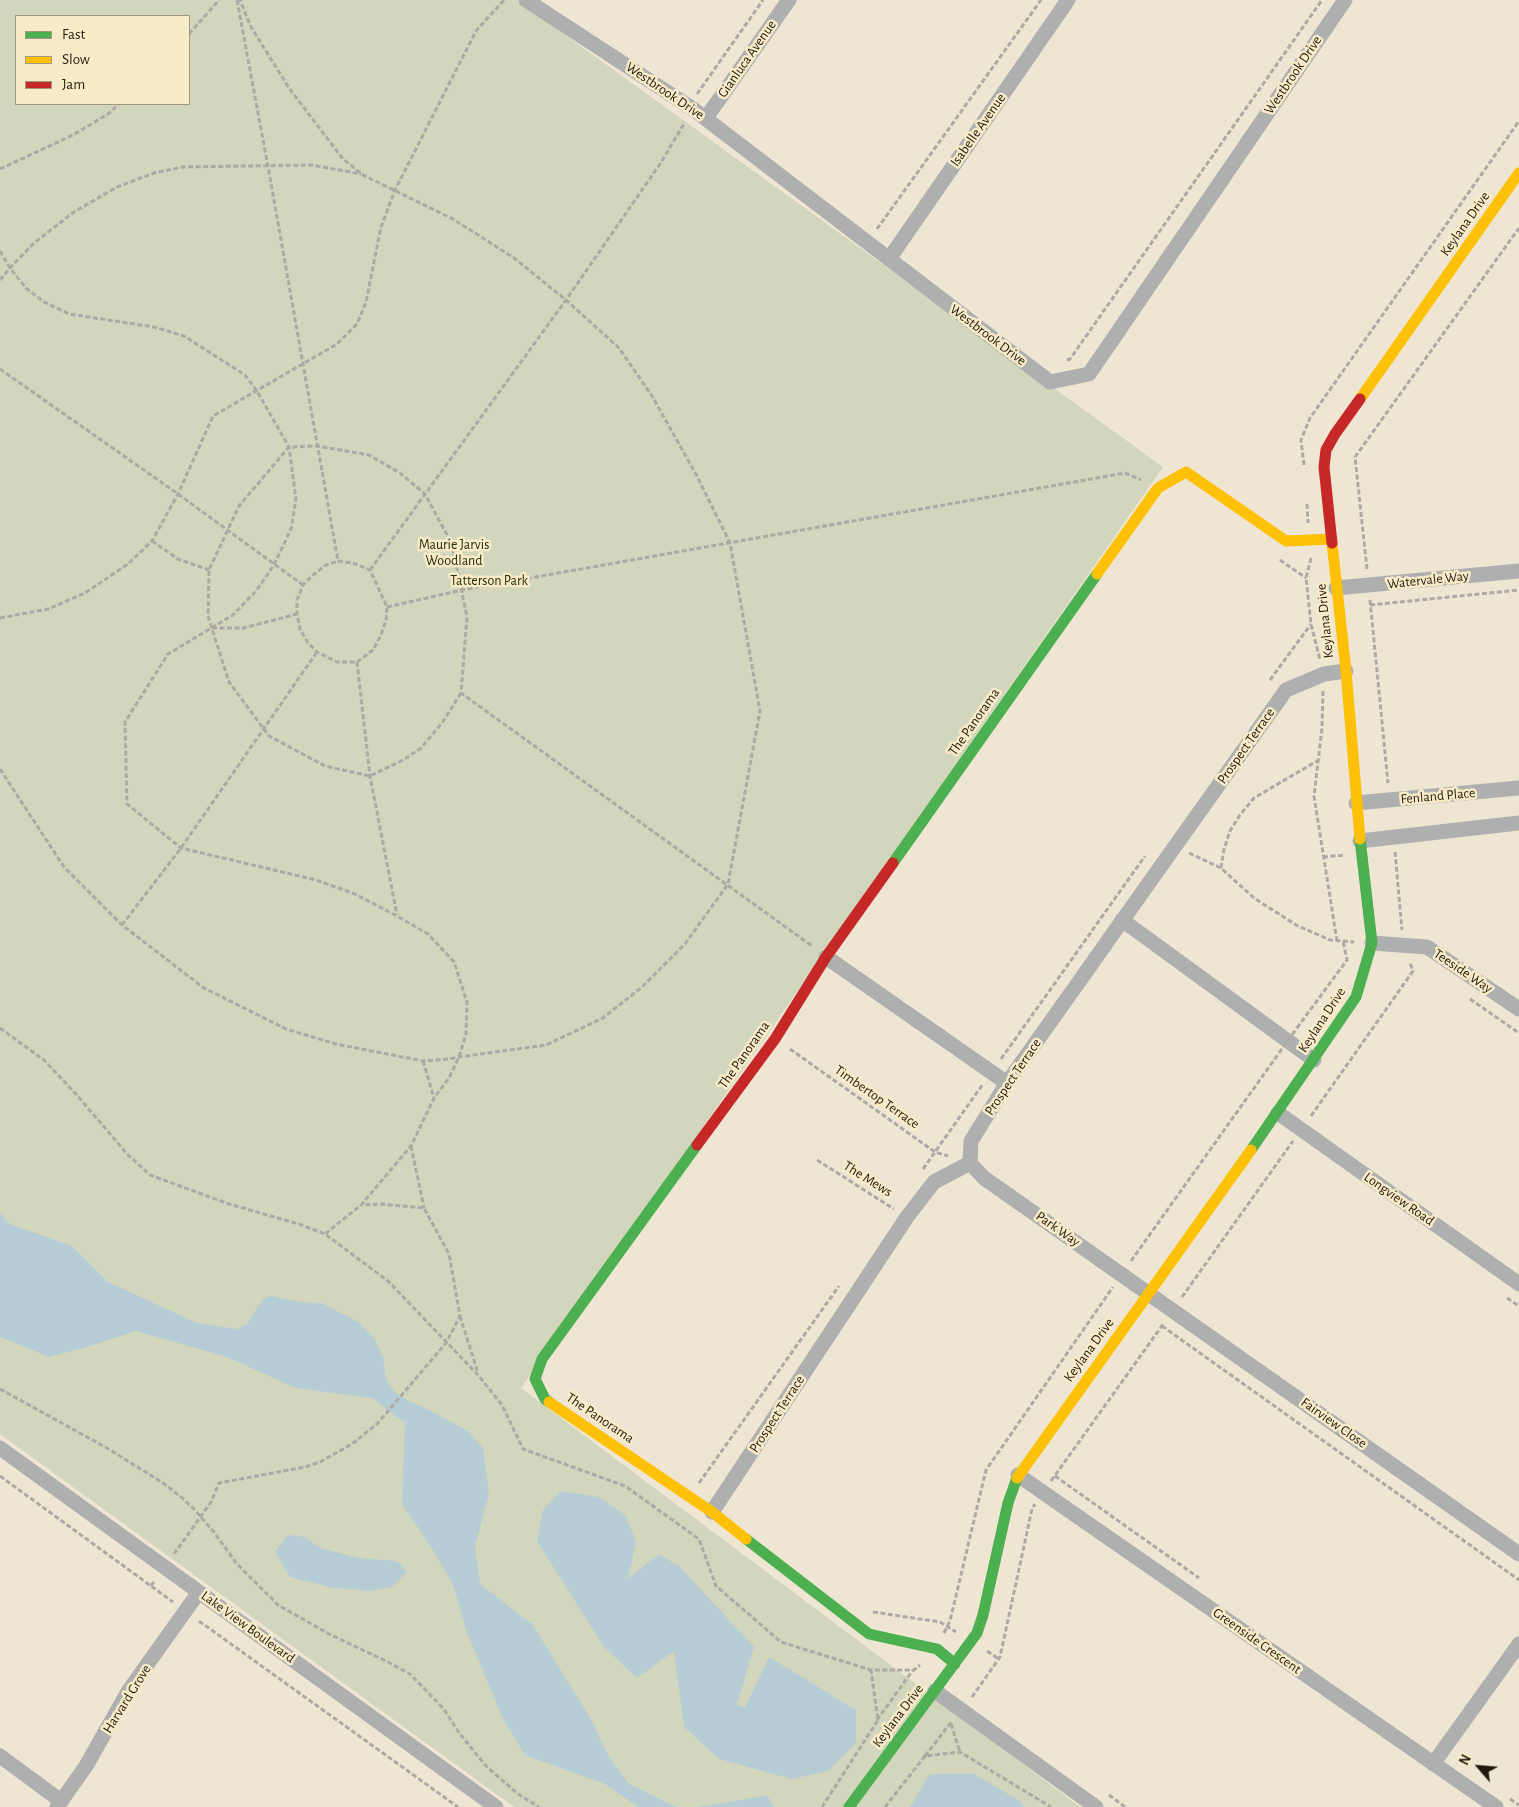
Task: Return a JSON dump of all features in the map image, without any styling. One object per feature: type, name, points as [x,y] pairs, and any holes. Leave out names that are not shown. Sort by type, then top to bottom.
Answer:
[{"type":"street","name":"Westbrook Drive","points":[[526,0],[693,109],[709,114],[893,253],[1050,382],[1089,374],[1344,0]]},
{"type":"street","name":"Gianluca Avenue","points":[[709,114],[789,0]]},
{"type":"street","name":"Isabelle Avenue","points":[[893,253],[1068,0]]},
{"type":"street","name":"Keylana Drive","points":[[849,1807],[977,1633],[982,1620],[1008,1503],[1018,1475],[1278,1113],[1356,997],[1372,943],[1356,803],[1346,671],[1324,468],[1326,450],[1335,434],[1519,173]]},
{"type":"street","name":"The Panorama","points":[[955,1664],[937,1649],[869,1634],[712,1512],[545,1400],[535,1379],[542,1359],[775,1038],[826,957],[1158,488],[1186,472],[1286,541],[1332,539]]},
{"type":"street","name":"Watervale Way","points":[[1336,588],[1519,571]]},
{"type":"street","name":"Prospect Terrace","points":[[712,1512],[900,1213],[934,1182],[970,1163],[971,1141],[1007,1082],[1286,690],[1324,674],[1346,671]]},
{"type":"street","name":"Fenland Place","points":[[1356,803],[1519,788]]},
{"type":"street","points":[[1360,841],[1519,823]]},
{"type":"street","points":[[1122,920],[1314,1060]]},
{"type":"street","name":"Teeside Way","points":[[1372,943],[1427,947],[1519,1009]]},
{"type":"street","points":[[826,957],[1007,1082]]},
{"type":"street","name":"Longview Road","points":[[1278,1113],[1519,1284]]},
{"type":"street","name":"Park Way","points":[[970,1163],[984,1178],[1148,1293]]},
{"type":"street","name":"Fairview Close","points":[[1148,1293],[1519,1554]]},
{"type":"street","name":"Lake View Boulevard","points":[[0,1448],[496,1807]]},
{"type":"street","name":"Greenside Crescent","points":[[1018,1475],[1496,1807]]},
{"type":"street","name":"Harvard Grove","points":[[59,1804],[86,1766],[129,1690],[199,1592]]},
{"type":"street","points":[[1434,1764],[1519,1644]]},
{"type":"street","points":[[935,1691],[1096,1807]]},
{"type":"street","points":[[0,1756],[59,1804]]},
{"type":"path","points":[[190,33],[219,0]]},
{"type":"path","points":[[238,0],[338,561]]},
{"type":"path","points":[[0,768],[64,866],[122,925],[204,988],[286,1028],[336,1044],[423,1061],[546,1045],[603,1018],[642,987],[685,944],[728,884],[760,710],[730,543],[697,476],[652,396],[619,348],[566,300],[499,248],[453,219],[363,175],[343,159],[290,88],[251,27],[238,0]]},
{"type":"path","points":[[0,618],[48,609],[85,593],[128,564],[152,541],[178,494],[213,416],[337,344],[357,324],[366,302],[381,227],[394,190],[476,31],[504,0]]},
{"type":"path","points":[[709,114],[694,98],[763,0]]},
{"type":"path","points":[[893,253],[876,231],[1041,0]]},
{"type":"path","points":[[1062,360],[1070,359],[1322,0]]},
{"type":"path","points":[[0,169],[73,135],[108,114],[118,105]]},
{"type":"path","points":[[370,570],[566,300],[660,164],[693,109]]},
{"type":"path","points":[[0,280],[34,243],[74,212],[117,187],[154,173],[183,167],[312,165],[363,175]]},
{"type":"path","points":[[0,251],[10,268],[26,288],[44,302],[68,314],[154,327],[184,336],[245,375],[257,391],[289,447],[296,499],[291,529],[274,565],[256,591],[233,615],[168,654],[125,722],[127,804],[181,848],[316,880],[354,894],[428,934],[454,962],[467,1002],[466,1034],[449,1078],[434,1098],[411,1146],[362,1205],[325,1234]]},
{"type":"path","points":[[0,369],[228,529],[303,585]]},
{"type":"path","points":[[317,446],[369,455],[400,473],[425,494],[452,544],[468,617],[461,693],[442,723],[421,748],[403,760],[370,776],[325,766],[269,736],[229,682],[208,616],[209,570],[239,506],[289,447],[317,446]]},
{"type":"path","points":[[387,608],[462,590],[1125,473],[1158,488]]},
{"type":"path","points":[[152,541],[178,559],[209,570]]},
{"type":"path","points":[[1274,556],[1306,578]]},
{"type":"path","points":[[338,561],[353,563],[370,570],[387,608],[386,620],[381,635],[373,650],[356,662],[337,662],[317,652],[308,643],[300,629],[297,600],[303,585],[326,565],[338,561]]},
{"type":"path","points":[[1370,605],[1519,590]]},
{"type":"path","points":[[212,628],[243,628],[297,614]]},
{"type":"path","points":[[1265,688],[1311,624]]},
{"type":"path","points":[[122,925],[181,848],[317,652]]},
{"type":"path","points":[[356,662],[370,776],[397,916]]},
{"type":"path","points":[[1324,674],[1322,728],[1314,796],[1337,941]]},
{"type":"path","points":[[461,693],[728,884],[826,957]]},
{"type":"path","points":[[1221,868],[1224,849],[1230,831],[1254,798],[1318,761]]},
{"type":"path","points":[[1175,846],[1221,868],[1254,898],[1296,924],[1330,940],[1372,943]]},
{"type":"path","points":[[919,1173],[1145,856]]},
{"type":"path","points":[[822,1807],[877,1721],[913,1670],[937,1649],[950,1621],[986,1470],[1122,1274],[1347,960],[1343,941]]},
{"type":"path","points":[[0,1028],[44,1060],[75,1092],[128,1155],[150,1175],[229,1204],[299,1224],[325,1234],[388,1281],[478,1375],[502,1405],[523,1449],[625,1486],[699,1539],[716,1586],[781,1642],[871,1670],[913,1670]]},
{"type":"path","name":"Timbertop Terrace","points":[[775,1038],[934,1152],[970,1163]]},
{"type":"path","points":[[423,1061],[434,1098]]},
{"type":"path","points":[[411,1146],[424,1208],[449,1254],[460,1316],[478,1375]]},
{"type":"path","name":"The Mews","points":[[817,1160],[900,1213]]},
{"type":"path","points":[[899,1202],[900,1213]]},
{"type":"path","points":[[362,1205],[380,1204],[424,1208]]},
{"type":"path","points":[[696,1487],[843,1281]]},
{"type":"path","points":[[151,1586],[211,1502],[219,1483],[305,1467],[320,1462],[352,1444],[366,1434],[401,1397],[446,1343],[460,1316]]},
{"type":"path","points":[[1162,1326],[1519,1580]]},
{"type":"path","points":[[0,1389],[137,1466],[181,1497],[201,1517],[238,1564],[278,1605],[329,1634],[386,1660],[410,1674],[443,1708],[460,1734],[486,1766],[518,1794],[539,1807]]},
{"type":"path","points":[[0,1476],[458,1807]]},
{"type":"path","points":[[868,1611],[940,1622],[999,1659]]},
{"type":"path","points":[[871,1670],[877,1721]]},
{"type":"path","points":[[885,1807],[951,1723],[958,1707]]},
{"type":"path","points":[[951,1723],[960,1752]]},
{"type":"path","points":[[925,1756],[960,1752],[1051,1807]]},
{"type":"green space","name":"Tatterson Park","points":[[0,0],[517,0],[1163,467],[521,1388],[1080,1807],[514,1807],[0,1434]]},
{"type":"water","points":[[0,1213],[10,1224],[72,1246],[108,1282],[197,1323],[237,1329],[247,1324],[263,1299],[271,1296],[300,1302],[322,1303],[358,1322],[374,1338],[383,1357],[386,1379],[390,1387],[401,1397],[466,1430],[483,1448],[489,1494],[475,1546],[480,1584],[532,1624],[591,1719],[608,1755],[628,1783],[676,1807],[638,1807],[605,1784],[525,1755],[502,1717],[466,1630],[453,1584],[402,1504],[405,1423],[372,1398],[296,1388],[227,1357],[136,1331],[49,1357],[0,1337]]},
{"type":"water","points":[[561,1491],[599,1497],[625,1515],[636,1541],[628,1579],[659,1554],[680,1567],[754,1647],[737,1704],[745,1708],[769,1657],[856,1710],[856,1743],[828,1771],[792,1779],[719,1759],[684,1727],[674,1651],[637,1678],[604,1647],[537,1541],[543,1510]]},
{"type":"water","points":[[288,1535],[305,1537],[320,1548],[358,1558],[397,1561],[407,1572],[392,1587],[370,1591],[334,1588],[290,1577],[275,1552]]},
{"type":"water","points":[[930,1774],[974,1774],[1020,1801],[1025,1807],[910,1807]]},
{"type":"water","points":[[767,1795],[774,1807],[697,1807],[736,1801]]},
{"type":"traffic: fast","points":[[893,863],[1097,574]]},
{"type":"traffic: fast","points":[[1251,1150],[1356,997],[1372,943],[1360,839]]},
{"type":"traffic: fast","points":[[549,1402],[545,1399],[535,1379],[542,1359],[697,1145]]},
{"type":"traffic: fast","points":[[849,1807],[977,1633],[983,1615],[1008,1503],[1017,1478]]},
{"type":"traffic: fast","points":[[746,1539],[869,1634],[937,1649],[955,1664]]},
{"type":"traffic: slow","points":[[1360,399],[1519,173]]},
{"type":"traffic: slow","points":[[1097,574],[1158,488],[1186,472],[1286,541],[1332,539]]},
{"type":"traffic: slow","points":[[1332,543],[1346,671],[1360,839]]},
{"type":"traffic: slow","points":[[1017,1478],[1251,1150]]},
{"type":"traffic: slow","points":[[549,1402],[712,1512],[746,1539]]},
{"type":"traffic: jam","points":[[1332,543],[1324,467],[1326,450],[1360,399]]},
{"type":"traffic: jam","points":[[697,1145],[775,1039],[826,957],[893,863]]},
{"type":"park label","name":"Maurie Jarvis Woodland","points":[[454,554]]}]
